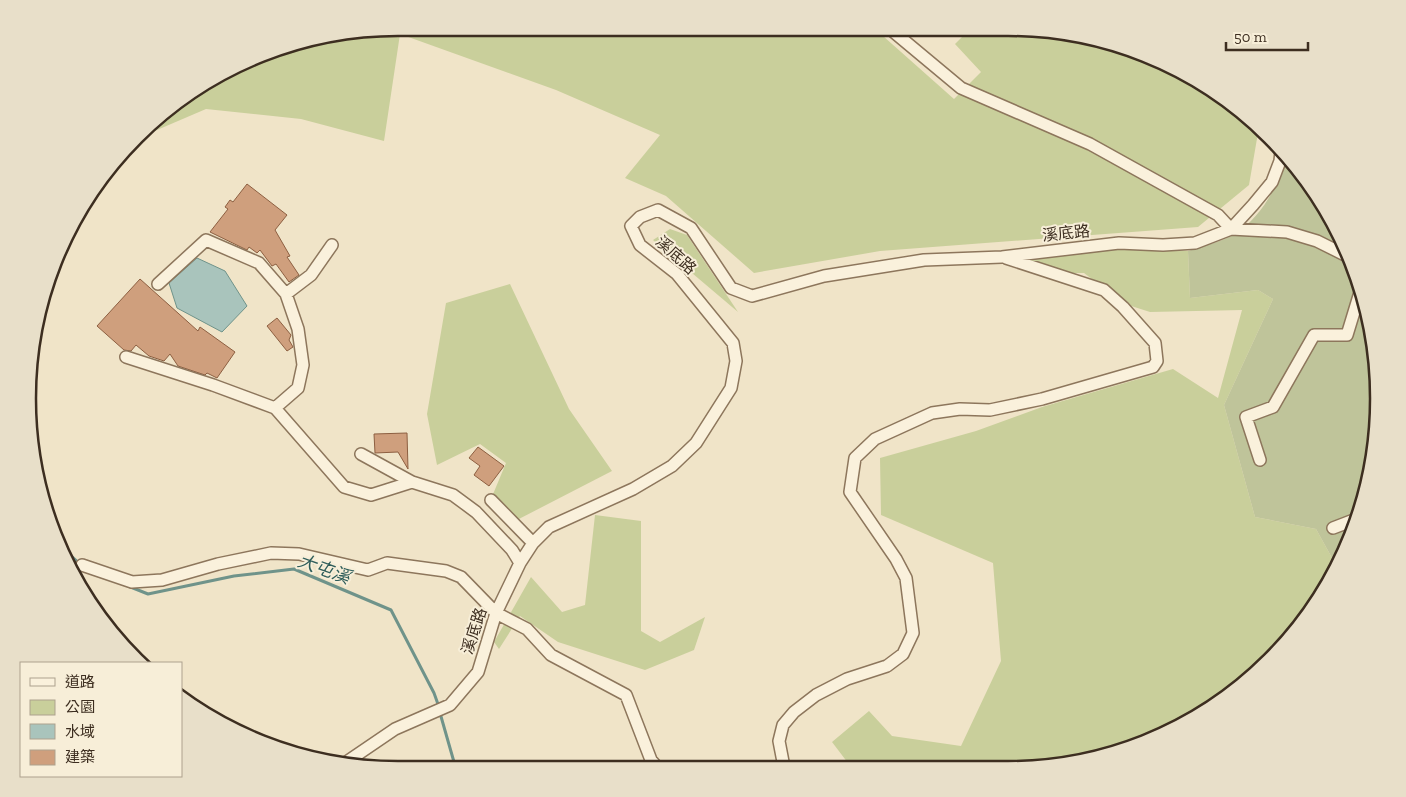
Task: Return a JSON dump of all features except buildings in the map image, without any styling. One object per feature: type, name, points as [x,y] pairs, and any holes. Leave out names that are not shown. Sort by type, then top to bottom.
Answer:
[{"type":"street","points":[[899,36],[961,88],[1090,144],[1218,215],[1231,229],[1286,232],[1317,241],[1338,252]]},
{"type":"street","name":"溪底路","points":[[352,758],[395,729],[428,712],[450,705],[478,672],[496,613],[520,563],[533,543],[549,527],[633,489],[672,466],[696,443],[731,388],[736,361],[733,343],[677,274],[640,245],[630,226],[640,217],[658,210],[691,228],[731,288],[752,296],[824,276],[924,260],[1002,256],[1119,244],[1163,245],[1195,243],[1231,229],[1272,182],[1280,160]]},
{"type":"street","points":[[158,284],[206,240],[259,263],[286,294],[298,329],[303,365],[298,388],[276,408]]},
{"type":"street","points":[[286,294],[311,275],[332,245]]},
{"type":"street","points":[[783,761],[779,741],[783,725],[794,712],[816,695],[847,679],[886,666],[903,654],[913,633],[906,578],[896,559],[850,492],[855,458],[875,439],[932,413],[960,409],[990,410],[1042,400],[1153,367],[1157,361],[1155,343],[1123,307],[1104,290],[1002,256]]},
{"type":"street","points":[[1260,460],[1246,417],[1273,407],[1314,335],[1347,335],[1357,304]]},
{"type":"street","points":[[126,357],[276,408],[344,487],[371,495],[412,482]]},
{"type":"street","points":[[361,454],[412,482],[453,495],[461,500],[476,512],[512,550],[520,563]]},
{"type":"street","points":[[491,500],[533,543]]},
{"type":"street","points":[[1333,528],[1348,522]]},
{"type":"street","points":[[82,564],[132,582],[162,580],[218,564],[270,553],[300,554],[368,570],[387,564],[446,571],[461,577],[496,613],[527,629],[551,655],[626,694],[653,761]]},
{"type":"green space","points":[[400,36],[384,141],[301,119],[206,109],[154,131],[197,97],[217,85],[282,55],[351,39]]},
{"type":"green space","points":[[406,36],[883,36],[954,99],[981,72],[955,44],[963,36],[1055,39],[1124,55],[1168,74],[1209,97],[1257,136],[1249,185],[1198,227],[880,251],[754,273],[666,196],[625,178],[660,135],[556,90]]},
{"type":"green space","points":[[1282,164],[1309,197],[1342,260],[1351,282],[1367,351],[1370,398],[1367,446],[1351,515],[1332,558],[1316,529],[1255,517],[1224,405],[1273,299],[1258,290],[1190,298],[1188,251],[1230,237],[1244,227],[1261,209],[1268,198],[1279,176]]},
{"type":"green space","points":[[670,229],[687,235],[738,312],[653,240]]},
{"type":"green space","points":[[1102,248],[1188,251],[1190,298],[1258,290],[1273,299],[1224,405],[1255,517],[1316,529],[1332,558],[1309,600],[1264,655],[1209,700],[1146,733],[1124,742],[1055,758],[1008,761],[846,761],[832,742],[869,711],[892,736],[961,746],[1001,661],[993,563],[881,515],[880,458],[976,431],[1042,407],[1173,369],[1218,398],[1242,310],[1150,312],[1125,304],[1084,273],[1030,273],[1009,258]]},
{"type":"green space","points":[[510,284],[569,409],[612,471],[515,521],[491,499],[506,463],[480,444],[437,465],[427,414],[446,303]]},
{"type":"green space","points":[[595,515],[641,521],[641,631],[660,642],[705,617],[694,650],[645,670],[558,642],[520,616],[499,649],[494,642],[531,577],[562,612],[585,605]]},
{"type":"water","points":[[197,258],[225,271],[247,306],[222,332],[177,308],[169,283]]},
{"type":"waterway","name":"大屯溪","points":[[74,558],[80,564]]},
{"type":"waterway","name":"大屯溪","points":[[128,586],[148,594],[234,576],[294,569],[391,610],[434,693],[439,707]]},
{"type":"waterway","name":"大屯溪","points":[[440,713],[454,761]]}]
